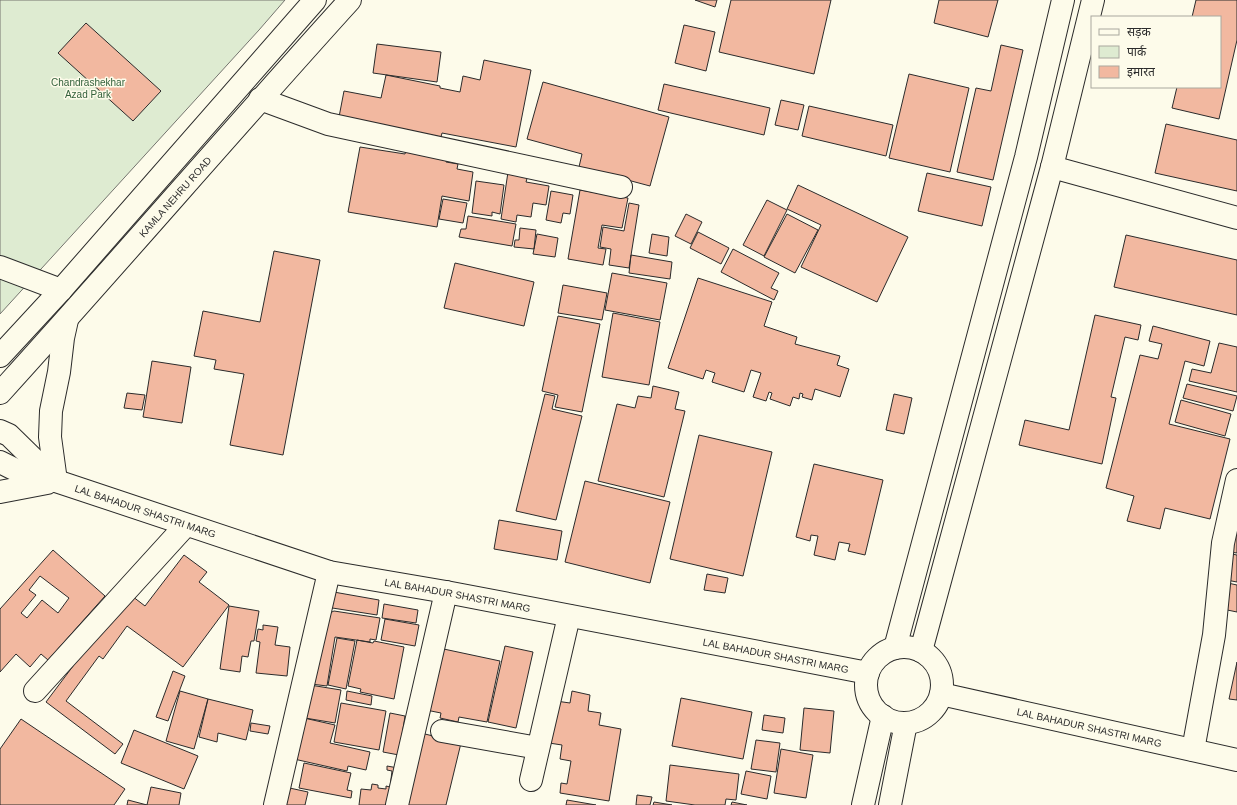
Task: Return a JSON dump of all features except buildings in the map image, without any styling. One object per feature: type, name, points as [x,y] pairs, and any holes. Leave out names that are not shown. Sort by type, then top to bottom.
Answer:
[{"type":"street","points":[[0,356],[61,290],[316,0]]},
{"type":"street","name":"KAMLA NEHRU ROAD","points":[[0,392],[67,320],[260,99],[350,0]]},
{"type":"street","points":[[895,648],[1026,157],[1063,0]]},
{"type":"street","points":[[921,651],[1052,167],[1093,0]]},
{"type":"street","points":[[260,99],[328,124],[621,187]]},
{"type":"street","points":[[1052,167],[1237,218]]},
{"type":"street","points":[[0,267],[61,290]]},
{"type":"street","points":[[56,481],[50,437],[51,411],[67,320]]},
{"type":"street","points":[[0,431],[10,435],[56,481]]},
{"type":"street","name":"LAL BAHADUR SHASTRI MARG","points":[[0,462],[26,475],[56,481],[329,572],[446,592],[868,673]]},
{"type":"street","points":[[1193,750],[1214,635],[1223,543],[1237,480]]},
{"type":"street","points":[[0,492],[56,481]]},
{"type":"street","points":[[34,690],[186,524]]},
{"type":"street","points":[[275,805],[329,572]]},
{"type":"street","points":[[397,805],[446,592]]},
{"type":"street","points":[[531,780],[569,616]]},
{"type":"street","points":[[908,647],[921,651],[932,658],[939,669],[942,681],[941,694],[937,705],[928,714],[918,720],[906,723],[894,721],[883,716],[874,708],[868,697],[866,685],[868,673],[874,662],[883,653],[895,648],[908,647]]},
{"type":"street","name":"LAL BAHADUR SHASTRI MARG","points":[[941,694],[1237,760]]},
{"type":"street","points":[[863,805],[883,716]]},
{"type":"street","points":[[890,805],[906,723]]},
{"type":"street","points":[[442,731],[538,748]]},
{"type":"green space","name":"Chandrashekhar Azad Park","points":[[0,0],[285,0],[0,314]]}]
